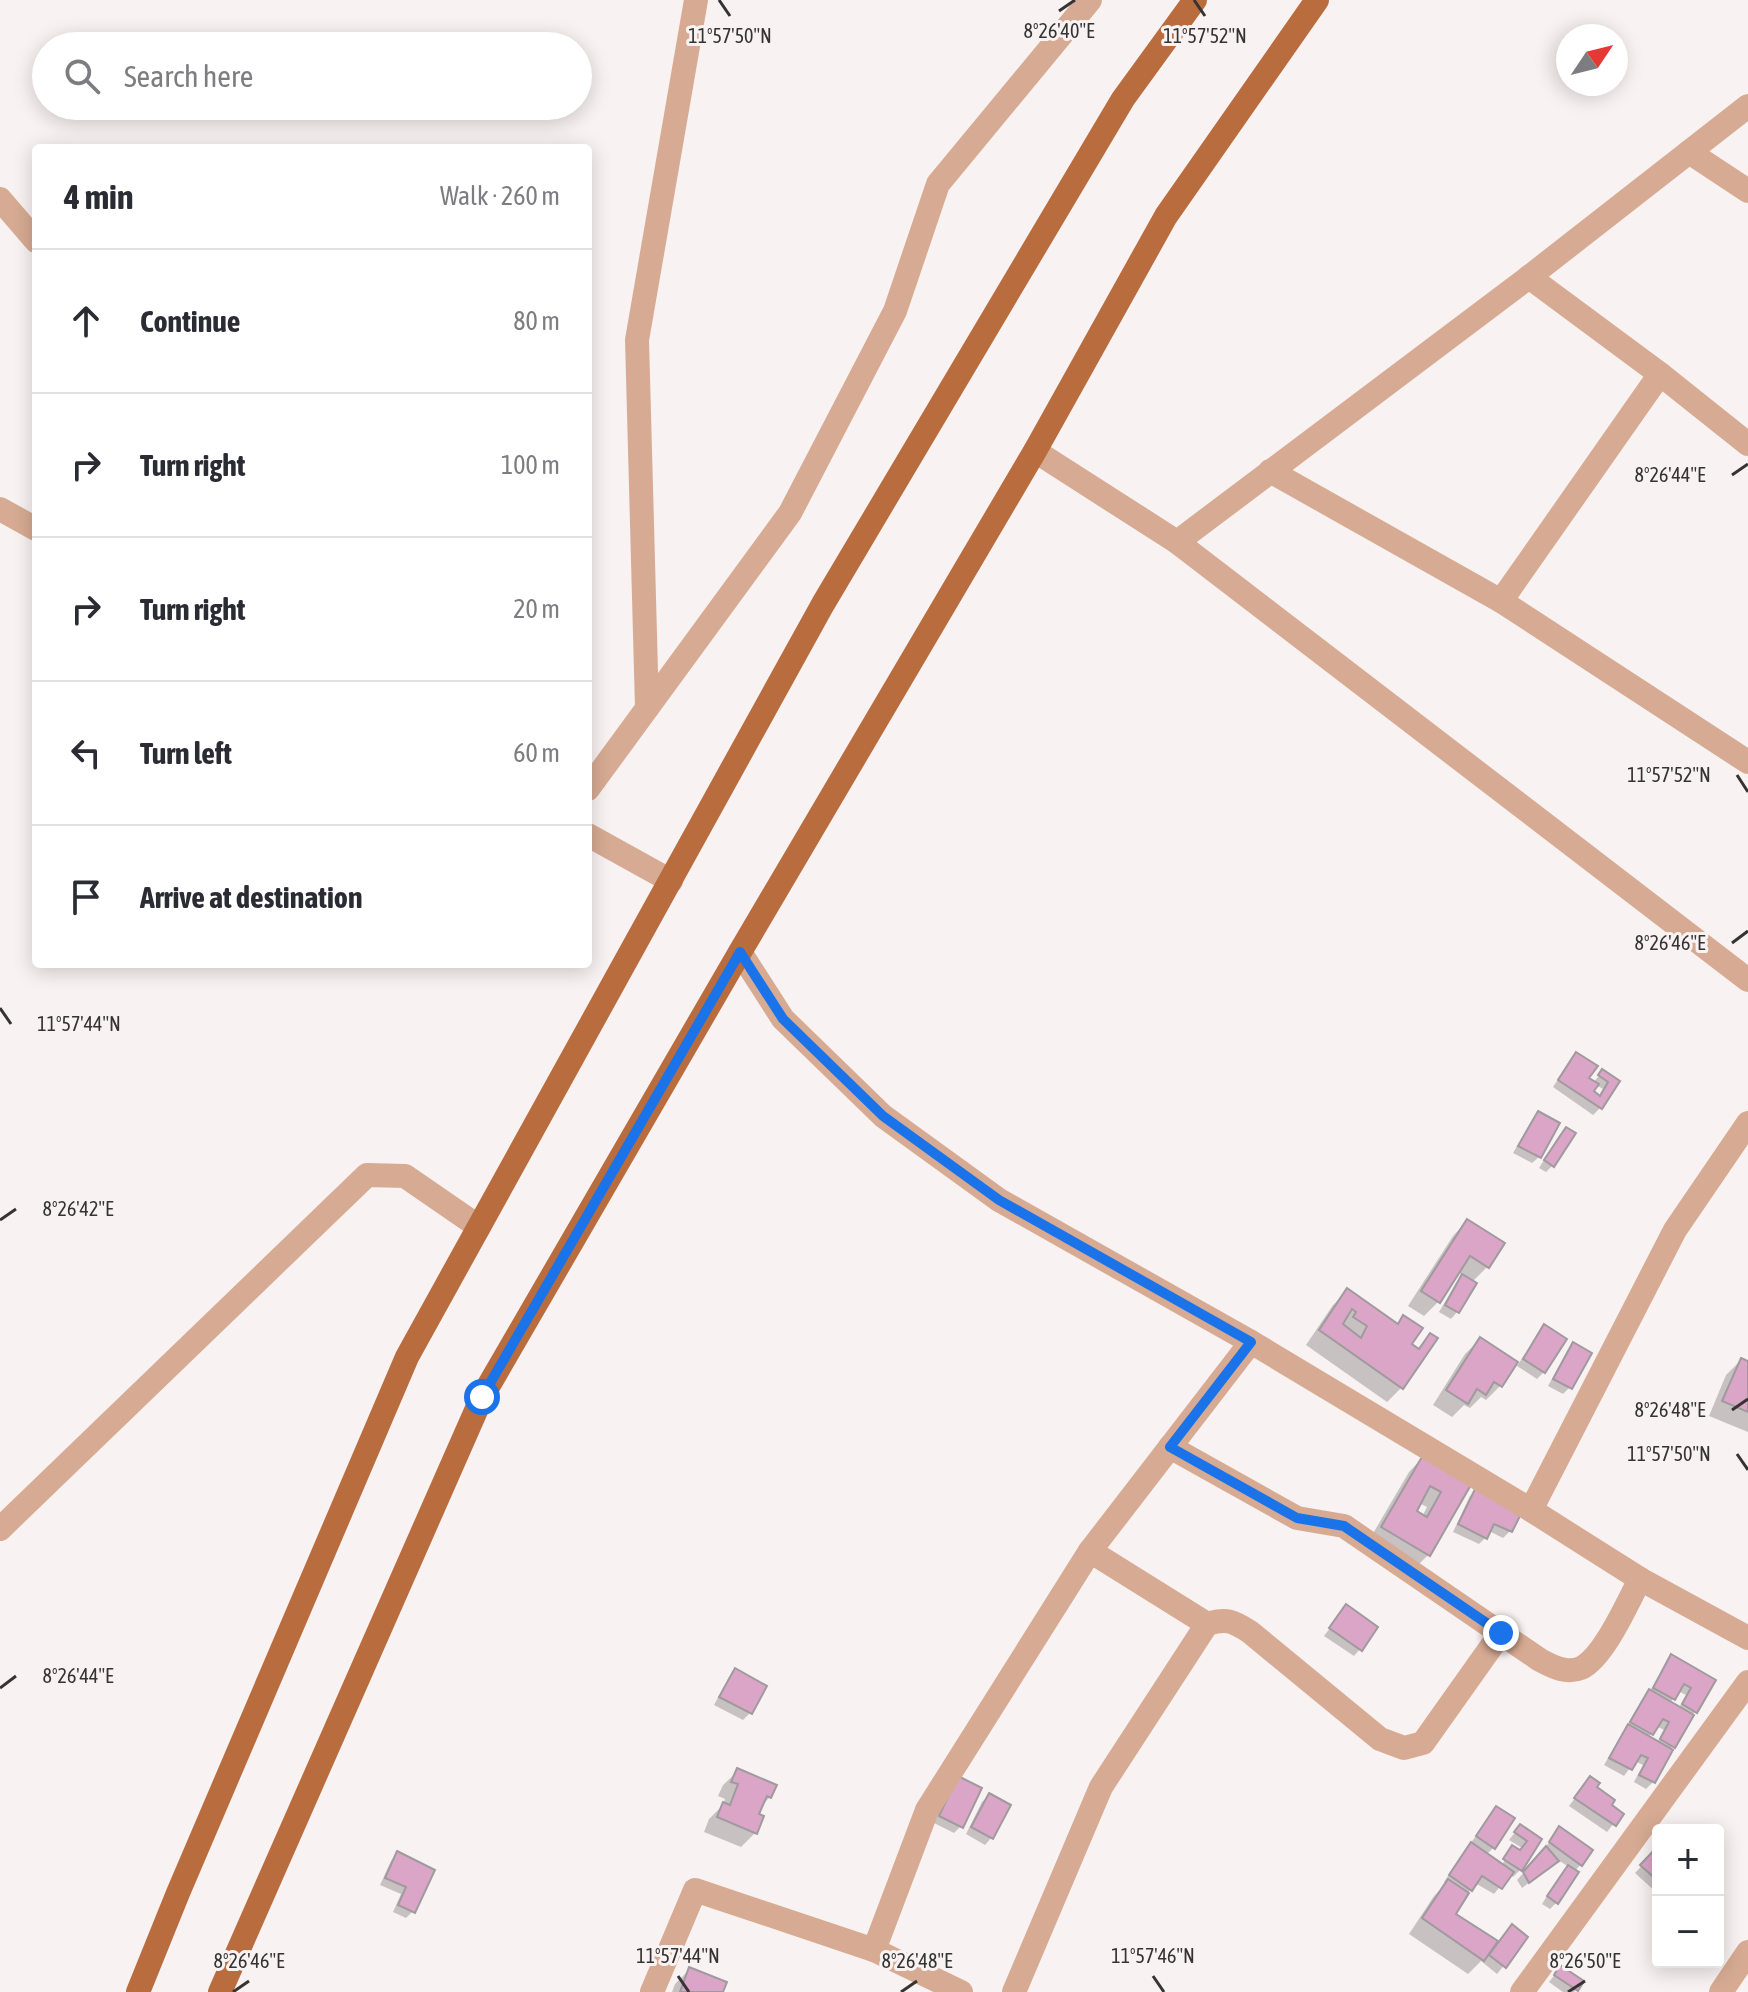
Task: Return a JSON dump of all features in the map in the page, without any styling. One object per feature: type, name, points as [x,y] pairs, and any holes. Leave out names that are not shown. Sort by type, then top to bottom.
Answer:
[{"type":"main road","points":[[138,1992],[407,1357],[823,604],[1123,99],[1195,0]]},
{"type":"main road","points":[[220,1992],[482,1397],[1035,451],[1166,216],[1317,0]]},
{"type":"street","points":[[647,708],[637,340],[696,0]]},
{"type":"street","points":[[592,784],[790,513],[895,311],[938,184],[1090,0]]},
{"type":"street","points":[[1177,542],[1529,277],[1748,106]]},
{"type":"street","points":[[1689,152],[1748,191]]},
{"type":"street","points":[[0,199],[32,236]]},
{"type":"street","points":[[1529,277],[1748,444]]},
{"type":"street","points":[[1501,601],[1660,374]]},
{"type":"street","points":[[1035,451],[1177,542],[1748,980]]},
{"type":"street","points":[[1270,471],[1501,601],[1748,762]]},
{"type":"street","points":[[0,509],[32,527]]},
{"type":"street","points":[[592,837],[671,881]]},
{"type":"street","points":[[740,952],[783,1019],[883,1116],[999,1200],[1251,1342],[1640,1579],[1748,1638]]},
{"type":"street","points":[[1531,1510],[1675,1230],[1748,1123]]},
{"type":"street","points":[[0,1529],[367,1175],[405,1176],[479,1227]]},
{"type":"street","points":[[874,1950],[927,1810],[1090,1551],[1251,1342]]},
{"type":"street","points":[[1170,1447],[1297,1518],[1344,1526],[1559,1670],[1580,1669],[1600,1653],[1640,1579]]},
{"type":"street","points":[[1090,1551],[1207,1624]]},
{"type":"street","points":[[1014,1992],[1101,1787],[1207,1624],[1222,1620],[1235,1622],[1380,1739],[1404,1748],[1423,1743],[1501,1633]]},
{"type":"street","points":[[1522,1992],[1748,1682]]},
{"type":"street","points":[[652,1992],[695,1890],[874,1950],[961,1992]]},
{"type":"street","points":[[1721,1992],[1748,1952]]},
{"type":"building","points":[[1576,1052],[1598,1066],[1589,1078],[1599,1084],[1594,1091],[1600,1096],[1608,1082],[1598,1075],[1602,1069],[1620,1081],[1602,1109],[1558,1080]]},
{"type":"building","points":[[1538,1111],[1560,1123],[1541,1158],[1518,1146]]},
{"type":"building","points":[[1566,1127],[1576,1133],[1554,1167],[1544,1160]]},
{"type":"building","points":[[1467,1219],[1505,1243],[1489,1268],[1470,1256],[1440,1303],[1421,1291]]},
{"type":"building","points":[[1462,1274],[1477,1283],[1459,1313],[1445,1305]]},
{"type":"building","points":[[1347,1288],[1398,1324],[1403,1315],[1423,1328],[1412,1344],[1419,1349],[1430,1333],[1438,1338],[1403,1389],[1319,1330]],"holes":[[[1352,1309],[1356,1312],[1353,1317],[1367,1326],[1361,1338],[1343,1324]]]},
{"type":"building","points":[[1544,1324],[1567,1339],[1545,1373],[1523,1359]]},
{"type":"building","points":[[1480,1337],[1518,1362],[1502,1387],[1494,1382],[1486,1395],[1477,1389],[1468,1404],[1446,1390]]},
{"type":"building","points":[[1573,1342],[1592,1353],[1572,1389],[1553,1379]]},
{"type":"building","points":[[1741,1358],[1748,1361],[1748,1412],[1722,1401]]},
{"type":"building","points":[[1423,1455],[1472,1483],[1430,1556],[1381,1527]],"holes":[[[1430,1486],[1441,1492],[1427,1517],[1417,1511]]]},
{"type":"building","points":[[1476,1487],[1523,1510],[1512,1532],[1494,1524],[1487,1539],[1458,1524]]},
{"type":"building","points":[[1346,1604],[1378,1627],[1362,1651],[1329,1628]]},
{"type":"building","points":[[1671,1654],[1716,1680],[1697,1713],[1682,1704],[1691,1688],[1684,1684],[1675,1700],[1653,1688]]},
{"type":"building","points":[[735,1668],[767,1686],[752,1714],[719,1697]]},
{"type":"building","points":[[1649,1689],[1694,1715],[1675,1748],[1660,1739],[1669,1722],[1663,1719],[1653,1735],[1630,1722]]},
{"type":"building","points":[[1628,1724],[1673,1750],[1655,1783],[1639,1775],[1648,1758],[1641,1755],[1632,1770],[1609,1758]]},
{"type":"building","points":[[737,1768],[777,1785],[771,1798],[767,1796],[759,1814],[764,1816],[757,1834],[717,1817],[723,1802],[730,1805],[738,1784],[731,1782]]},
{"type":"building","points":[[958,1776],[982,1788],[963,1828],[939,1816]]},
{"type":"building","points":[[1590,1776],[1600,1783],[1597,1787],[1615,1800],[1612,1805],[1624,1814],[1616,1826],[1574,1798]]},
{"type":"building","points":[[989,1793],[1011,1805],[993,1839],[971,1827]]},
{"type":"building","points":[[1496,1806],[1515,1818],[1495,1849],[1476,1836]]},
{"type":"building","points":[[1520,1824],[1542,1839],[1522,1871],[1503,1859],[1512,1845],[1520,1850],[1527,1841],[1514,1832]]},
{"type":"building","points":[[1559,1826],[1593,1850],[1582,1866],[1549,1842]]},
{"type":"building","points":[[1471,1842],[1514,1872],[1502,1889],[1482,1876],[1472,1891],[1449,1875]]},
{"type":"building","points":[[1546,1846],[1559,1861],[1529,1883],[1523,1872]]},
{"type":"building","points":[[397,1851],[435,1870],[415,1913],[398,1905],[406,1887],[385,1878]]},
{"type":"building","points":[[1652,1852],[1652,1876],[1640,1865]]},
{"type":"building","points":[[1568,1865],[1579,1872],[1558,1904],[1547,1896]]},
{"type":"building","points":[[1448,1879],[1469,1893],[1456,1914],[1498,1941],[1484,1961],[1422,1918]]},
{"type":"building","points":[[1512,1924],[1528,1937],[1506,1968],[1489,1955]]},
{"type":"building","points":[[1560,1965],[1584,1981],[1578,1991],[1554,1975]]},
{"type":"building","points":[[689,1967],[727,1982],[723,1992],[680,1992]]},
{"type":"route","points":[[482,1397],[740,952],[783,1019],[883,1116],[999,1200],[1251,1342],[1170,1447],[1297,1518],[1344,1526],[1501,1633]]}]
